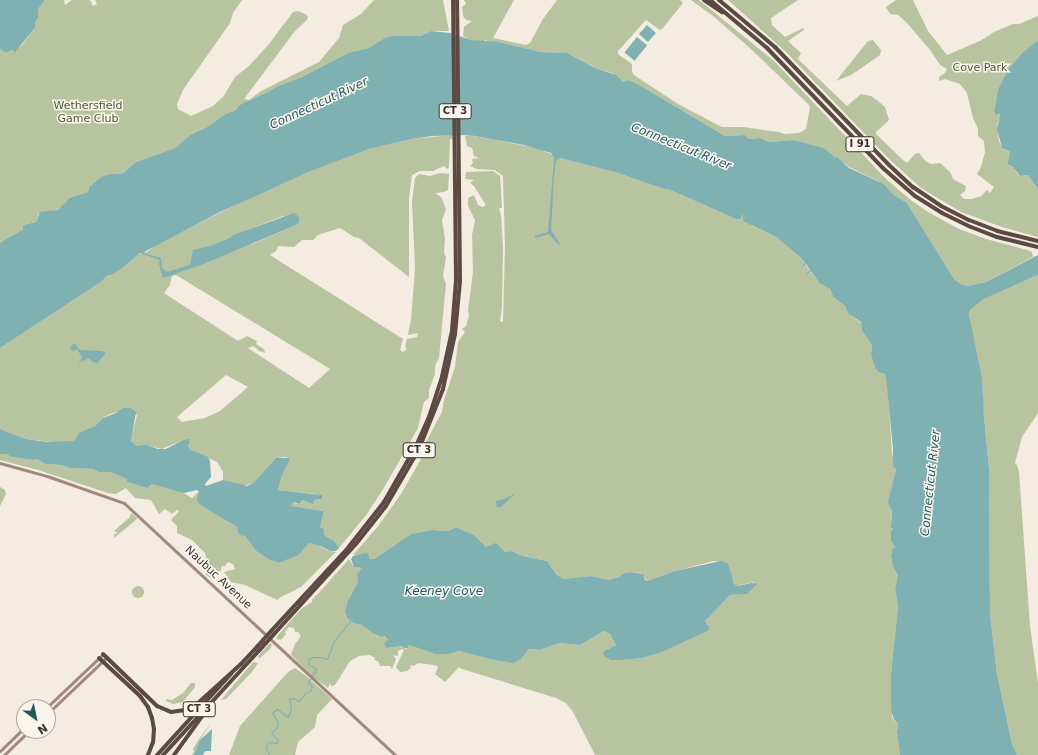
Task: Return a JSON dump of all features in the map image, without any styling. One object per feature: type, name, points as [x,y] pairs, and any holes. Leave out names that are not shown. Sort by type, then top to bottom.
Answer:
[{"type":"highway","name":"CT 3","points":[[163,755],[214,700],[273,632],[369,528],[399,486],[422,444],[441,395],[454,341],[460,294],[453,0]]},
{"type":"highway","name":"CT 3","points":[[457,0],[458,223]]},
{"type":"highway","points":[[704,0],[716,9],[730,15]]},
{"type":"highway","name":"I 91","points":[[710,0],[730,15],[771,52],[887,172],[915,196],[938,211],[967,226],[993,235],[1038,247]]},
{"type":"highway","name":"I 91","points":[[721,0],[775,48],[889,166],[918,191],[941,206],[969,220],[997,231],[1038,241]]},
{"type":"highway","name":"CT 3","points":[[157,755],[242,663],[264,642]]},
{"type":"highway","points":[[101,656],[140,696],[148,707],[154,729],[152,744],[148,755]]},
{"type":"highway","points":[[105,660],[158,707],[173,713],[185,710],[197,704],[242,663]]},
{"type":"highway","points":[[174,755],[214,700]]},
{"type":"main road","name":"Naubuc Avenue","points":[[0,463],[47,476],[124,503],[395,755]]},
{"type":"main road","points":[[56,699],[101,656]]},
{"type":"main road","points":[[56,706],[105,660]]},
{"type":"main road","points":[[60,695],[63,699]]},
{"type":"main road","points":[[0,751],[16,736]]},
{"type":"main road","points":[[4,755],[21,739]]},
{"type":"main road","points":[[8,744],[11,748]]},
{"type":"green space","name":"Wethersfield Game Club","points":[[45,0],[64,0],[65,5],[72,0],[90,0],[93,6],[97,4],[95,0],[242,0],[233,13],[230,23],[183,90],[177,104],[178,109],[191,116],[213,106],[223,97],[235,77],[249,66],[269,44],[293,12],[298,11],[305,14],[308,16],[307,20],[295,31],[244,99],[249,100],[261,91],[319,62],[339,38],[343,25],[361,14],[374,0],[443,0],[449,31],[431,31],[420,36],[390,37],[369,48],[348,53],[302,77],[278,86],[238,107],[234,111],[225,114],[209,126],[190,135],[175,148],[136,162],[122,174],[109,174],[101,177],[89,187],[88,192],[69,198],[58,210],[39,213],[36,222],[23,225],[24,230],[0,243],[0,49],[6,53],[21,46],[35,28],[35,23],[38,18],[38,9]]},
{"type":"green space","points":[[464,0],[514,0],[493,38],[526,45],[530,43],[543,19],[557,0],[680,0],[683,3],[662,29],[660,30],[646,20],[618,51],[618,54],[632,64],[632,72],[634,75],[678,104],[722,127],[743,127],[785,134],[799,133],[806,129],[810,108],[809,105],[751,49],[713,16],[691,0],[699,0],[774,61],[886,179],[912,201],[928,212],[959,229],[986,239],[1027,250],[1032,252],[1033,257],[986,282],[968,286],[961,284],[954,279],[907,203],[894,195],[884,184],[849,167],[840,160],[833,158],[832,154],[826,150],[794,140],[769,142],[760,138],[749,139],[745,135],[725,136],[646,89],[634,84],[623,82],[612,73],[595,68],[567,53],[541,52],[499,42],[488,42],[486,40],[481,42],[470,40],[463,36],[464,27],[472,21],[466,20],[463,16],[462,7],[466,4]]},
{"type":"green space","name":"Cove Park","points":[[728,0],[798,0],[771,18],[772,25],[785,37],[803,28],[804,30],[788,41],[801,53],[798,59],[847,106],[861,94],[871,96],[878,101],[885,107],[889,120],[876,132],[876,134],[905,162],[908,162],[915,154],[919,153],[925,161],[931,164],[940,163],[950,172],[953,179],[966,186],[965,191],[960,195],[964,199],[972,199],[981,196],[987,190],[990,193],[994,187],[977,174],[981,167],[985,152],[984,141],[978,136],[978,129],[973,118],[967,93],[960,84],[945,79],[939,81],[939,77],[945,73],[947,69],[940,65],[931,51],[906,22],[898,15],[890,14],[886,7],[896,0],[913,0],[928,31],[947,55],[980,41],[994,32],[1038,16],[1038,40],[1024,51],[1008,69],[998,89],[994,112],[995,114],[1000,114],[997,125],[999,141],[1003,149],[1010,152],[1009,165],[1013,167],[1019,176],[1028,175],[1038,189],[1038,237],[1002,227],[961,212],[921,188],[889,159],[786,52]]},
{"type":"green space","points":[[873,40],[881,50],[880,55],[851,75],[836,81],[868,41]]},
{"type":"green space","points":[[453,135],[453,139],[450,139],[449,167],[447,169],[444,166],[433,171],[420,171],[412,175],[409,198],[409,277],[359,238],[354,237],[340,228],[318,235],[313,240],[302,240],[294,247],[278,246],[276,251],[270,255],[403,339],[400,350],[403,352],[407,349],[405,346],[407,339],[417,337],[418,333],[408,334],[411,320],[415,268],[412,202],[415,178],[419,174],[430,176],[440,173],[449,174],[448,190],[435,193],[441,197],[446,209],[442,220],[445,239],[444,253],[446,257],[443,276],[446,284],[439,358],[435,366],[435,374],[429,390],[429,398],[424,402],[418,428],[385,486],[367,514],[339,548],[334,541],[324,535],[324,529],[320,527],[324,511],[291,506],[294,502],[297,504],[301,503],[303,500],[314,503],[316,499],[321,499],[317,494],[278,490],[282,475],[290,460],[286,457],[276,458],[253,483],[244,486],[223,480],[223,472],[217,462],[191,450],[188,446],[190,440],[183,440],[162,449],[148,446],[138,447],[133,445],[131,439],[137,415],[118,412],[110,414],[103,418],[95,426],[83,432],[75,441],[61,443],[26,439],[0,429],[0,348],[101,282],[108,275],[111,275],[120,269],[139,254],[145,253],[158,244],[269,188],[273,188],[321,166],[372,148],[411,139]],"holes":[[[283,216],[296,225],[252,244],[237,234]],[[176,275],[330,369],[309,388],[248,348],[253,346],[259,351],[265,353],[264,349],[256,344],[257,341],[247,336],[238,341],[164,293],[170,285],[172,276]],[[226,375],[248,387],[220,411],[205,418],[182,422],[177,417]]]},
{"type":"green space","points":[[469,135],[537,148],[560,158],[618,173],[664,189],[668,189],[736,219],[741,219],[743,214],[752,226],[776,237],[800,257],[819,283],[829,288],[833,297],[845,306],[852,316],[861,323],[862,331],[872,345],[871,355],[875,368],[878,372],[885,374],[887,378],[892,453],[896,469],[889,501],[892,511],[891,521],[893,529],[891,531],[891,541],[895,547],[892,549],[891,558],[898,575],[895,589],[898,606],[891,674],[891,699],[892,717],[894,721],[898,723],[897,732],[900,755],[595,755],[573,712],[566,703],[556,698],[459,668],[461,665],[445,682],[435,674],[438,668],[434,665],[418,663],[414,666],[410,665],[411,668],[407,671],[400,672],[396,667],[404,650],[402,649],[398,651],[398,656],[393,655],[396,659],[392,669],[390,666],[380,666],[378,661],[374,660],[375,658],[370,655],[359,656],[350,661],[335,685],[331,686],[330,683],[328,688],[313,677],[291,654],[295,644],[301,636],[298,632],[295,632],[294,628],[289,627],[281,640],[276,639],[301,609],[312,602],[312,599],[315,598],[314,596],[317,595],[349,559],[354,567],[362,568],[357,575],[358,582],[347,602],[345,614],[351,621],[362,625],[372,633],[380,637],[385,636],[388,640],[387,648],[401,646],[405,649],[408,648],[409,645],[435,654],[449,654],[459,651],[489,659],[510,662],[522,658],[529,649],[540,650],[559,643],[580,645],[604,631],[610,634],[616,645],[608,649],[607,658],[621,660],[642,658],[655,654],[708,631],[708,625],[705,621],[714,611],[730,595],[743,594],[754,582],[736,586],[732,580],[728,563],[714,561],[675,571],[647,581],[641,573],[631,572],[624,573],[619,577],[609,580],[590,576],[563,579],[556,574],[547,561],[523,556],[511,551],[505,552],[492,546],[486,547],[474,535],[456,527],[449,531],[432,530],[411,534],[374,559],[353,555],[379,525],[401,494],[421,459],[427,445],[426,442],[442,412],[444,400],[455,367],[458,342],[465,332],[462,329],[466,326],[469,316],[468,310],[473,272],[472,235],[475,220],[468,206],[468,198],[474,195],[478,205],[483,207],[486,205],[474,186],[470,183],[474,180],[465,179],[466,172],[493,171],[500,176],[502,208],[499,208],[501,215],[503,248],[502,308],[500,321],[503,322],[505,247],[503,176],[495,170],[477,169],[470,166],[473,163],[472,159],[479,158],[474,156],[472,148],[467,146],[465,136]]},
{"type":"green space","points":[[1038,275],[1038,413],[1022,437],[1015,463],[1019,472],[1030,626],[1038,684],[1038,755],[1017,755],[1012,744],[997,674],[990,614],[989,468],[982,378],[971,331],[969,314],[970,310],[983,298]]},
{"type":"green space","points":[[0,454],[7,454],[11,457],[34,460],[37,459],[45,464],[62,465],[69,468],[93,469],[98,472],[110,472],[127,479],[127,482],[147,488],[152,484],[164,486],[180,491],[192,498],[198,492],[230,523],[239,528],[256,551],[270,560],[279,563],[299,555],[309,543],[317,544],[329,551],[336,552],[301,587],[279,598],[278,600],[245,585],[231,582],[224,572],[235,569],[233,564],[228,562],[224,567],[222,565],[221,571],[216,571],[212,577],[205,574],[209,568],[205,553],[192,540],[177,533],[177,526],[171,520],[179,511],[177,510],[172,514],[165,509],[159,514],[151,500],[135,498],[126,488],[116,494],[108,493],[38,470],[0,460]]},
{"type":"green space","points":[[0,487],[5,490],[6,494],[0,506]]},
{"type":"green space","points":[[131,513],[137,518],[136,520],[114,538],[114,534],[118,533],[114,531],[130,517]]},
{"type":"green space","points":[[140,586],[143,587],[143,597],[136,598],[133,597],[132,590],[133,587]]},
{"type":"green space","points":[[270,643],[272,645],[270,649],[259,659],[258,656]]},
{"type":"green space","points":[[253,662],[258,663],[252,672],[226,699],[221,700]]},
{"type":"green space","points":[[295,668],[332,699],[317,715],[315,727],[298,742],[295,755],[229,755],[240,726],[288,672]]},
{"type":"green space","points":[[191,683],[195,683],[195,687],[183,702],[173,704],[166,701],[166,699],[172,700],[183,693]]},
{"type":"green space","points":[[212,722],[200,740],[194,755],[192,755],[194,751],[193,749],[199,739]]},
{"type":"water","points":[[0,0],[45,0],[38,9],[38,18],[35,23],[35,28],[15,52],[12,50],[6,53],[0,49]]},
{"type":"water","points":[[647,25],[656,33],[648,42],[639,34]]},
{"type":"water","name":"Connecticut River","points":[[431,31],[450,33],[471,40],[499,42],[541,52],[567,53],[595,68],[616,75],[623,82],[629,80],[725,136],[745,135],[749,139],[760,138],[769,142],[794,140],[823,148],[832,154],[834,158],[837,157],[849,168],[884,184],[894,195],[907,203],[954,279],[961,284],[968,286],[986,282],[1038,255],[1038,275],[983,299],[970,310],[969,315],[982,378],[989,468],[990,614],[997,674],[1012,744],[1017,755],[900,755],[897,732],[898,723],[894,720],[891,710],[891,674],[898,606],[895,589],[898,575],[893,566],[891,557],[892,549],[895,547],[891,541],[891,531],[893,529],[891,527],[892,511],[888,502],[896,469],[893,466],[893,449],[886,377],[885,374],[878,372],[875,368],[871,355],[872,345],[862,331],[861,322],[849,314],[845,306],[833,297],[830,289],[819,283],[811,271],[804,277],[810,270],[806,264],[801,268],[805,263],[800,257],[776,237],[743,221],[743,214],[741,219],[736,219],[668,189],[664,189],[618,173],[560,158],[556,161],[554,176],[551,230],[560,244],[559,245],[549,234],[535,238],[535,236],[548,232],[554,160],[551,153],[524,145],[469,135],[433,136],[411,139],[369,149],[313,170],[220,212],[144,253],[161,258],[162,268],[167,272],[190,265],[193,250],[210,246],[230,238],[233,235],[294,213],[299,217],[299,222],[296,225],[201,265],[163,278],[159,264],[160,260],[140,253],[121,269],[111,275],[108,275],[101,282],[0,348],[0,243],[23,230],[23,225],[36,222],[40,212],[58,210],[69,198],[88,192],[89,187],[101,177],[109,174],[122,174],[136,162],[175,148],[190,135],[209,126],[225,114],[234,111],[240,105],[278,86],[302,77],[348,53],[369,48],[385,38],[392,36],[420,36]]},
{"type":"water","points":[[637,37],[647,45],[635,61],[624,53]]},
{"type":"water","points":[[1038,40],[1038,189],[1028,175],[1020,176],[1013,167],[1008,164],[1010,152],[1002,148],[997,129],[1000,114],[995,114],[994,112],[998,89],[1008,69],[1024,51]]},
{"type":"water","points":[[74,343],[80,350],[102,351],[106,353],[97,363],[88,358],[82,362],[82,359],[76,368],[82,357],[77,349],[73,351],[70,348]]},
{"type":"water","points":[[123,408],[131,408],[136,412],[131,441],[136,446],[146,445],[158,449],[166,449],[183,440],[189,439],[190,442],[188,446],[191,450],[208,457],[210,461],[211,477],[205,484],[206,486],[223,480],[247,486],[253,483],[276,458],[288,458],[290,460],[282,475],[278,490],[322,495],[322,499],[316,499],[313,504],[303,500],[299,504],[294,502],[291,506],[324,511],[320,527],[324,529],[324,535],[334,541],[339,548],[336,551],[330,551],[321,546],[309,543],[299,555],[279,563],[270,560],[256,551],[245,536],[239,535],[237,527],[199,504],[197,499],[199,492],[197,490],[184,493],[152,484],[147,488],[127,482],[127,479],[110,472],[98,472],[93,469],[69,468],[62,465],[45,464],[37,459],[34,460],[11,457],[7,454],[0,454],[0,429],[26,439],[48,442],[74,441],[79,433],[95,426],[103,418],[116,413]]},
{"type":"water","points":[[516,493],[501,507],[497,507],[496,501],[505,499]]},
{"type":"water","name":"Keeney Cove","points":[[456,527],[474,535],[486,547],[496,543],[505,552],[511,551],[523,556],[547,561],[556,574],[563,579],[590,576],[609,580],[619,577],[624,573],[631,572],[643,574],[645,580],[647,581],[675,571],[721,561],[728,563],[734,584],[738,586],[751,583],[757,584],[747,594],[730,595],[705,621],[709,627],[708,631],[659,653],[642,658],[621,660],[611,660],[604,656],[604,651],[616,645],[610,634],[604,631],[580,645],[559,643],[540,650],[529,649],[521,659],[513,663],[489,659],[459,651],[449,654],[435,654],[409,645],[408,648],[401,646],[387,648],[384,644],[388,640],[385,636],[381,637],[372,633],[362,625],[354,623],[347,618],[345,612],[347,602],[358,582],[357,574],[362,568],[354,567],[351,559],[353,556],[367,553],[370,559],[374,559],[411,534],[432,530],[449,531]]},
{"type":"water","points":[[212,729],[211,751],[205,751],[203,755],[194,755],[200,740]]},
{"type":"waterway","points":[[269,755],[266,747],[268,742],[276,743],[278,740],[271,733],[277,727],[278,722],[272,713],[277,709],[288,717],[291,709],[289,699],[293,698],[299,701],[305,693],[310,691],[312,687],[308,682],[316,669],[308,664],[309,659],[312,657],[327,659],[334,641],[350,621]]}]
